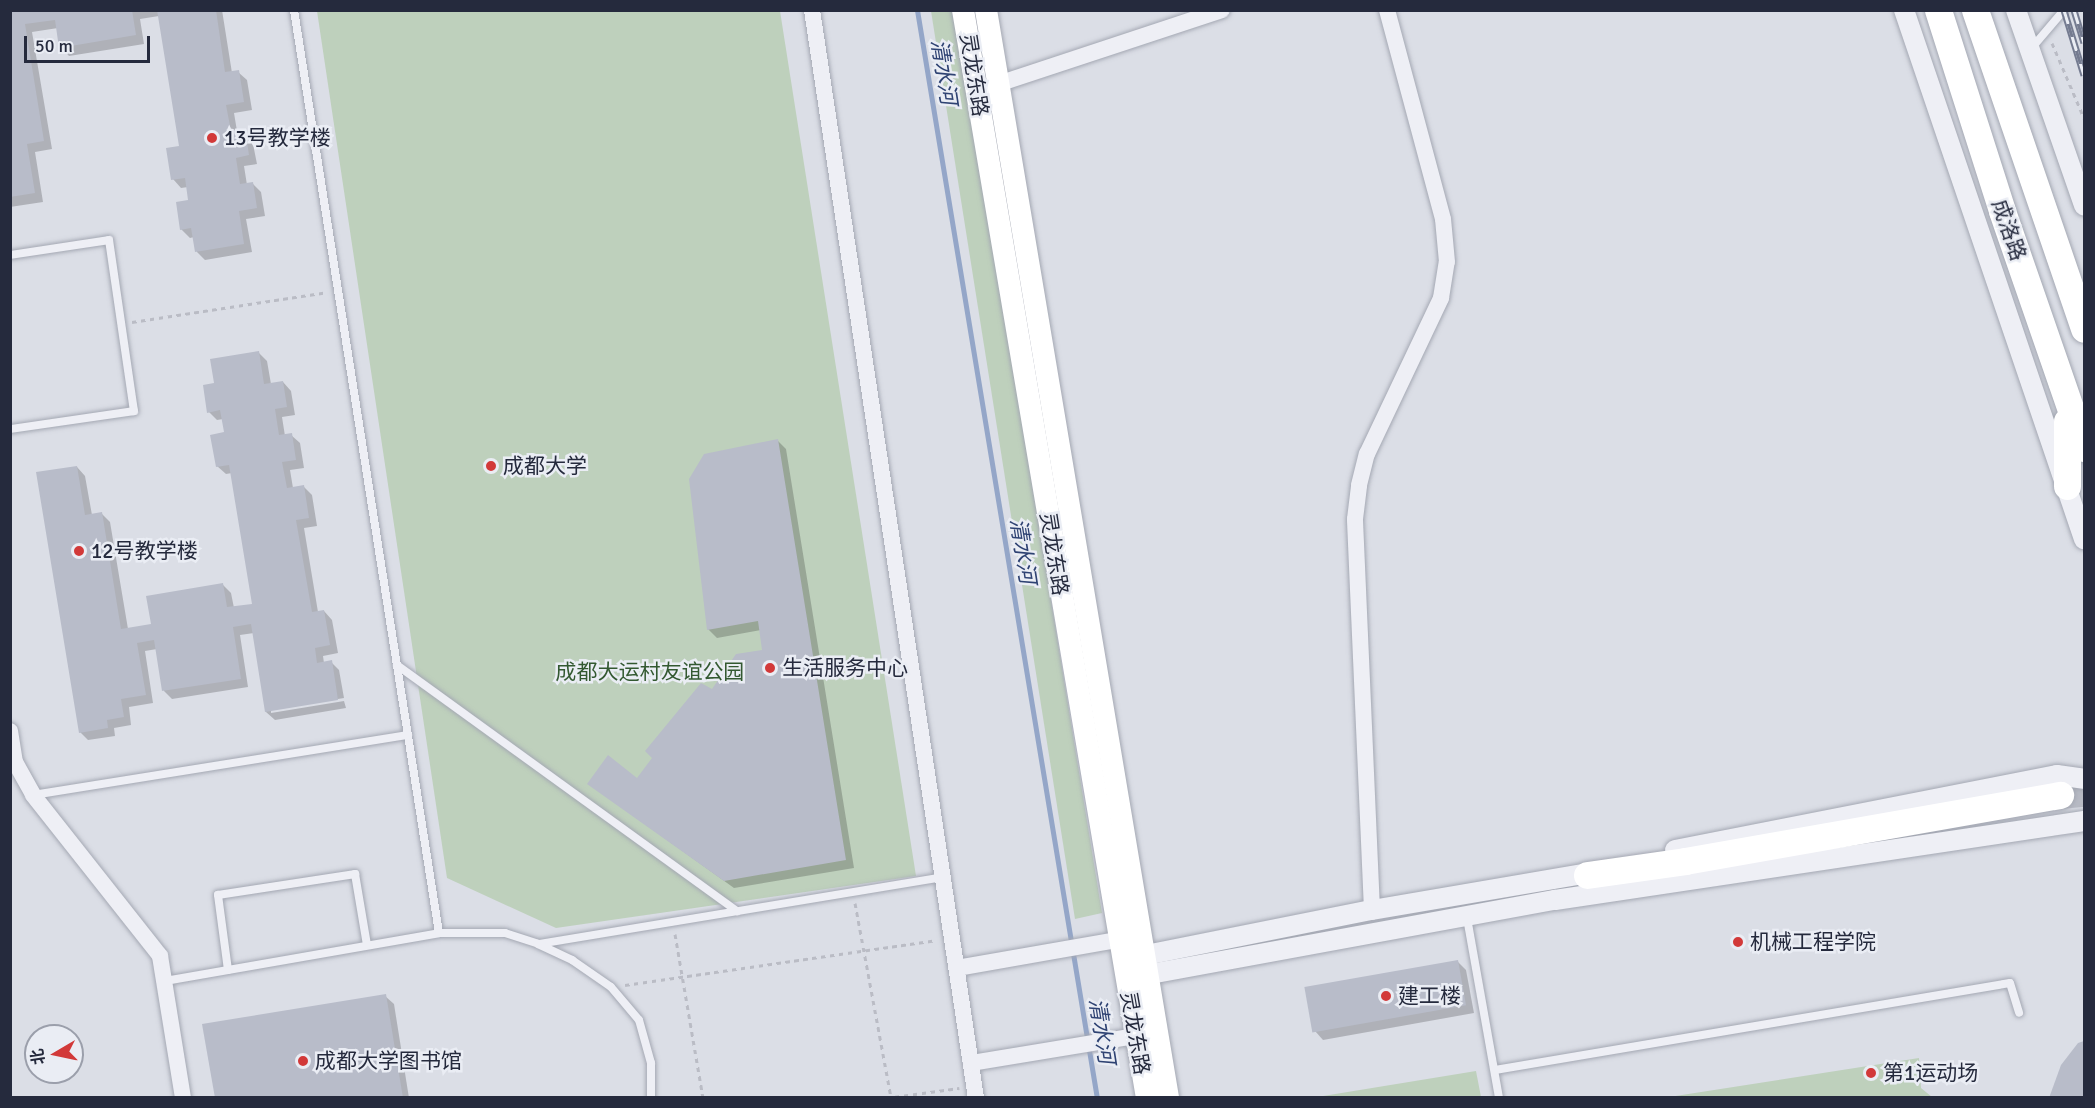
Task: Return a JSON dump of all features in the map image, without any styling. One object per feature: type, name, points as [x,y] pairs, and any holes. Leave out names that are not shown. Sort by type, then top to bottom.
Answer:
[{"type":"highway","name":"成洛路","points":[[1938,10],[2002,212],[2085,448]]},
{"type":"highway","name":"成洛路","points":[[1975,10],[2085,329]]},
{"type":"highway","points":[[2067,486],[2068,398]]},
{"type":"highway","points":[[1587,875],[1685,861],[2060,795]]},
{"type":"main road","name":"灵龙东路","points":[[963,10],[1131,962],[1168,1098]]},
{"type":"main road","name":"灵龙东路","points":[[986,10],[999,83],[1131,962],[1136,1036],[1147,1098]]},
{"type":"street","points":[[812,10],[975,1092]]},
{"type":"street","points":[[977,91],[1222,10]]},
{"type":"street","points":[[1372,910],[1355,519],[1359,485],[1367,454],[1441,298],[1447,262],[1443,219],[1387,10]]},
{"type":"street","points":[[1904,10],[2085,539]]},
{"type":"street","points":[[2016,10],[2085,205]]},
{"type":"street","points":[[10,731],[13,762],[33,795],[160,956],[183,1098]]},
{"type":"street","points":[[1131,962],[1372,910],[1587,875],[1683,848],[2057,775],[2085,779]]},
{"type":"street","points":[[957,968],[1095,944],[1131,962],[1467,918],[1555,900],[2085,821]]},
{"type":"street","points":[[971,1063],[1136,1036]]},
{"type":"lane","points":[[294,10],[439,933]]},
{"type":"lane","points":[[2030,51],[2064,10]]},
{"type":"lane","points":[[10,255],[109,240],[134,411],[10,429]]},
{"type":"lane","points":[[397,666],[737,911]]},
{"type":"lane","points":[[33,795],[408,735]]},
{"type":"lane","points":[[228,970],[218,895],[355,874],[367,945]]},
{"type":"lane","points":[[538,944],[943,877]]},
{"type":"lane","points":[[1467,918],[1499,1098]]},
{"type":"lane","points":[[165,981],[439,933],[505,933],[538,944],[572,960],[611,987],[639,1020],[651,1063],[651,1098]]},
{"type":"lane","points":[[1495,1070],[2010,983],[2019,1013]]},
{"type":"path","points":[[2047,31],[2085,118]]},
{"type":"path","points":[[122,323],[338,290]]},
{"type":"path","points":[[853,892],[888,1098],[975,1092]]},
{"type":"path","points":[[673,922],[703,1098]]},
{"type":"path","points":[[611,987],[952,937]]},
{"type":"green space","name":"成都大运村友谊公园","points":[[317,11],[780,11],[916,876],[556,928],[447,878]]},
{"type":"green space","points":[[931,11],[955,11],[1102,913],[1075,919]]},
{"type":"green space","name":"第1运动场","points":[[1919,1058],[1921,1088],[1932,1097],[1669,1097]]},
{"type":"green space","points":[[1476,1071],[1481,1097],[1317,1097]]},
{"type":"building","points":[[10,10],[132,10],[136,35],[59,48],[55,20],[25,24],[44,141],[27,144],[35,193],[10,197]]},
{"type":"building","name":"13号教学楼","points":[[157,10],[216,10],[225,72],[239,70],[244,102],[226,105],[231,131],[245,129],[249,155],[236,158],[240,184],[253,182],[257,208],[239,211],[244,244],[195,252],[191,228],[180,230],[176,202],[188,200],[185,178],[171,180],[166,148],[179,146]]},
{"type":"building","name":"12号教学楼","points":[[259,351],[264,384],[283,381],[287,407],[275,409],[279,435],[292,433],[296,460],[282,462],[287,488],[304,485],[309,518],[296,520],[312,612],[324,610],[330,645],[315,648],[317,663],[332,660],[338,700],[265,712],[251,624],[233,627],[241,679],[162,691],[154,640],[137,643],[146,695],[121,699],[124,717],[107,720],[108,728],[79,733],[36,472],[77,466],[85,515],[102,512],[121,629],[151,624],[146,596],[223,583],[227,607],[252,604],[229,465],[216,467],[210,435],[224,432],[220,410],[207,413],[203,385],[214,383],[210,359]]},
{"type":"building","name":"生活服务中心","points":[[778,439],[846,860],[724,881],[587,784],[608,755],[637,778],[652,758],[645,751],[701,683],[712,689],[736,654],[762,650],[758,621],[707,630],[689,479],[704,454]]},
{"type":"building","name":"建工楼","points":[[1458,960],[1466,1005],[1312,1032],[1304,987]]},
{"type":"building","name":"成都大学图书馆","points":[[386,994],[403,1098],[215,1098],[202,1024]]},
{"type":"building","points":[[2084,1041],[2084,1098],[2049,1098],[2061,1065],[2078,1043]]},
{"type":"waterway","name":"清水河","points":[[917,10],[1097,1098]]},
{"type":"tunnel","points":[[2060,795],[2084,793]]},
{"type":"railway","points":[[2064,10],[2084,75]]},
{"type":"railway","points":[[2074,10],[2084,43]]},
{"type":"place","name":"13号教学楼","points":[[212,138]]},
{"type":"place","name":"成都大学","points":[[491,466]]},
{"type":"place","name":"12号教学楼","points":[[79,551]]},
{"type":"place","name":"生活服务中心","points":[[770,668]]},
{"type":"place","name":"机械工程学院","points":[[1738,942]]},
{"type":"place","name":"建工楼","points":[[1386,996]]},
{"type":"place","name":"成都大学图书馆","points":[[303,1061]]},
{"type":"place","name":"第1运动场","points":[[1871,1073]]}]
